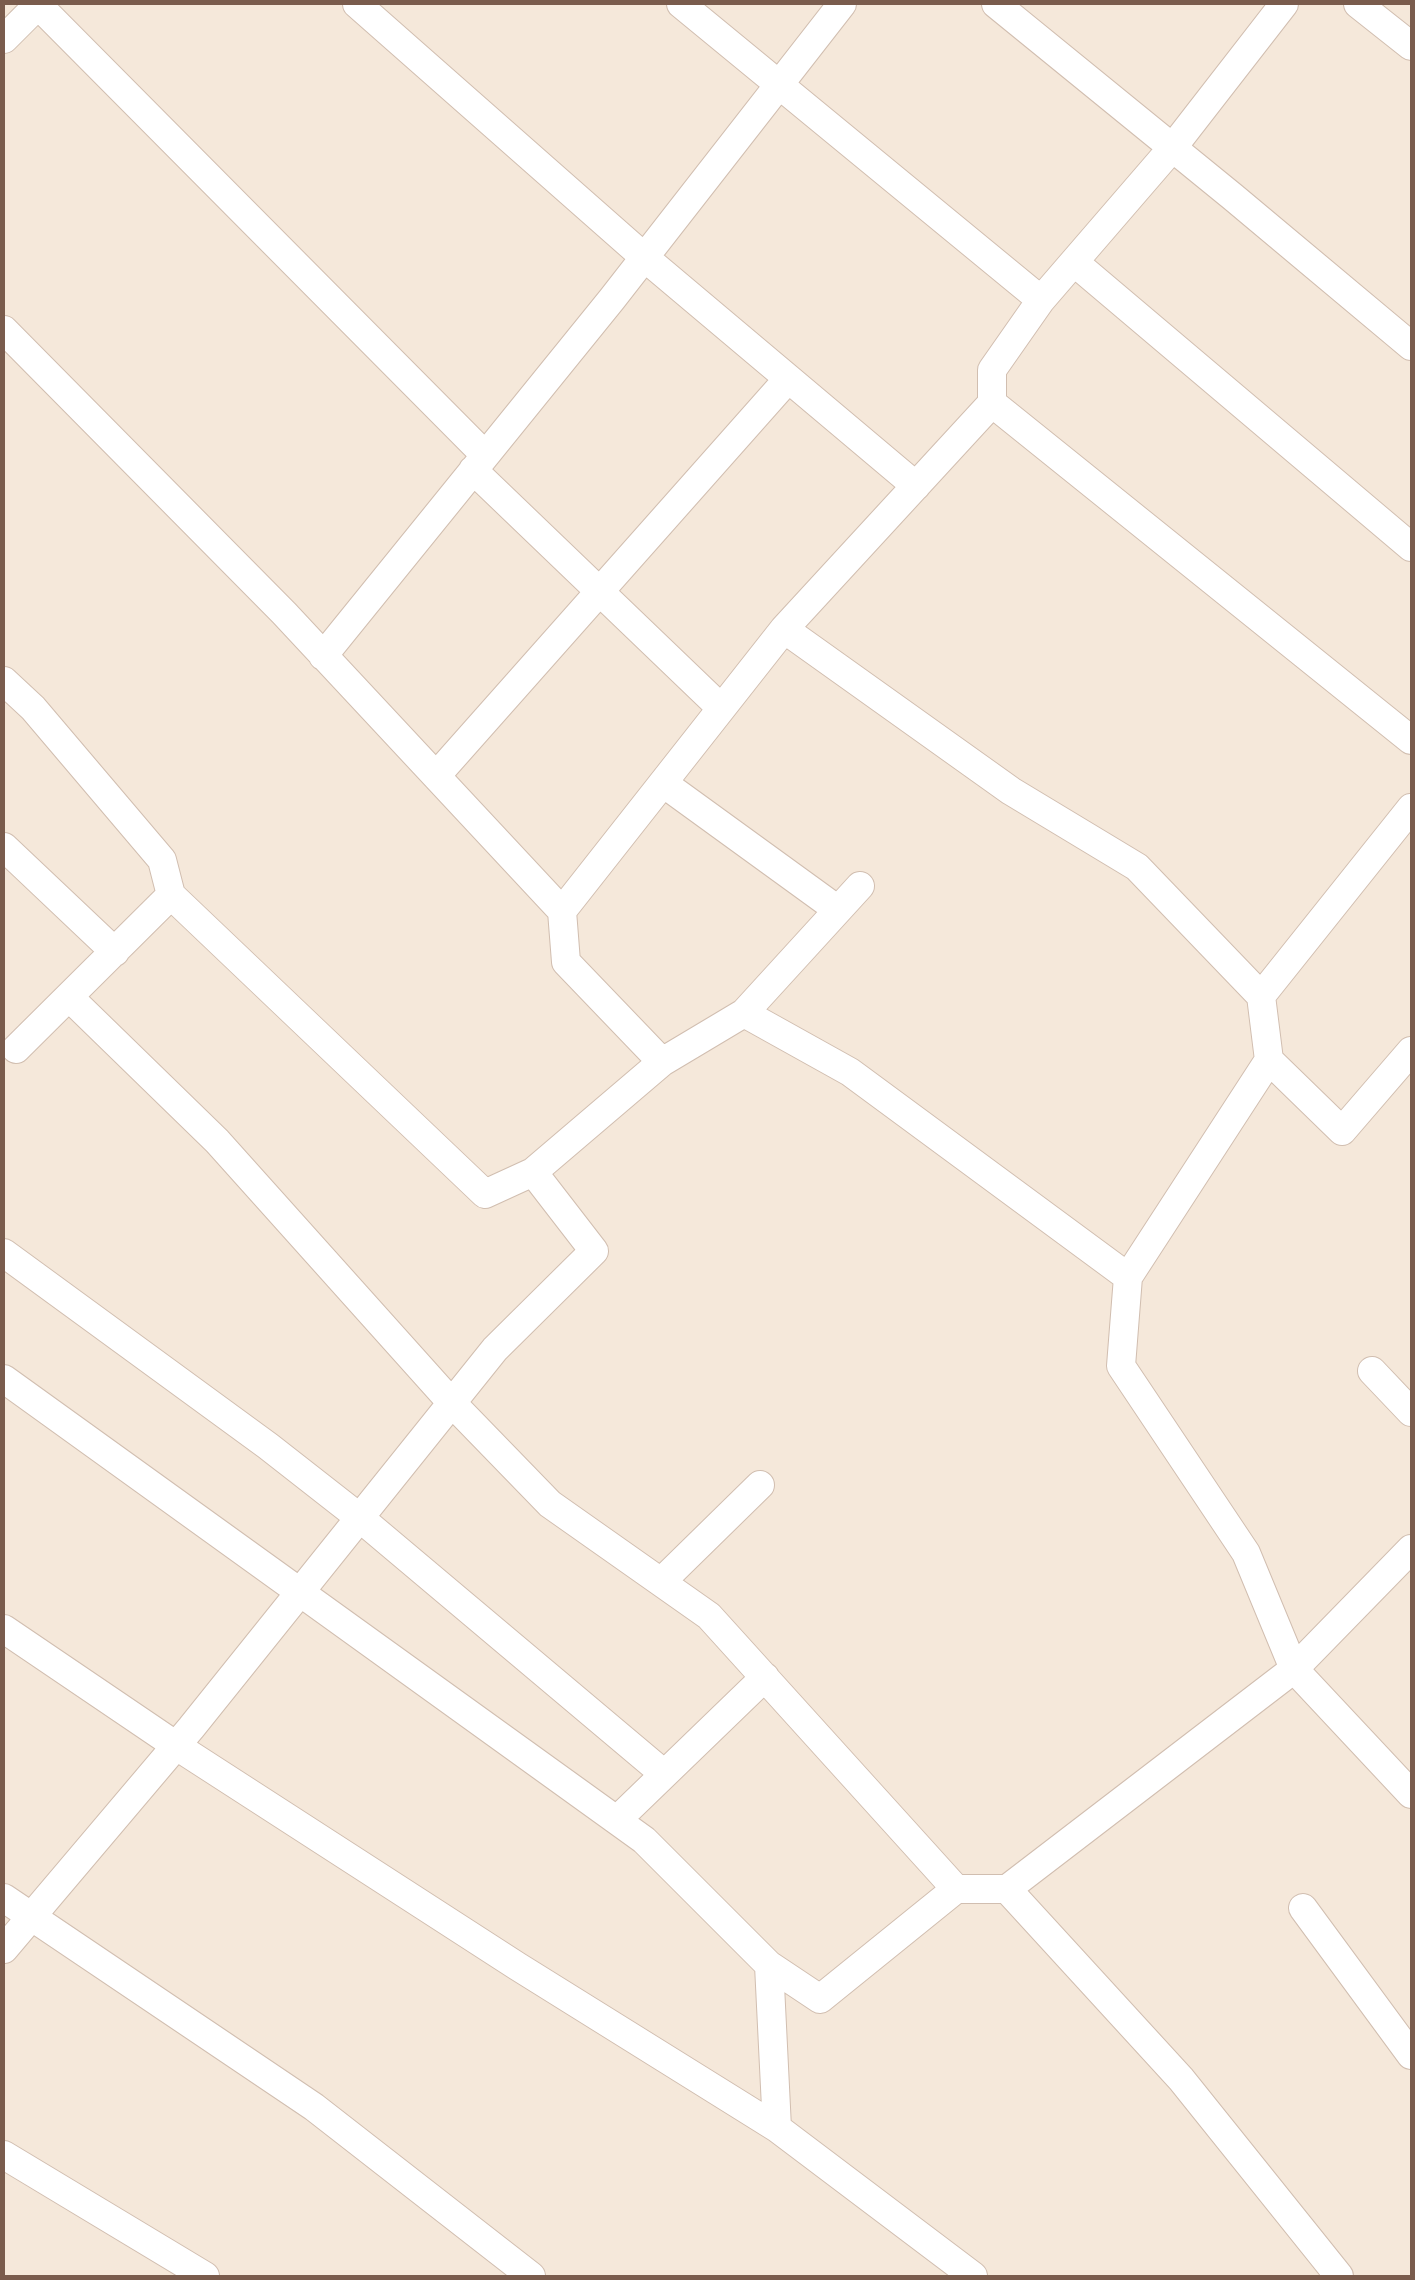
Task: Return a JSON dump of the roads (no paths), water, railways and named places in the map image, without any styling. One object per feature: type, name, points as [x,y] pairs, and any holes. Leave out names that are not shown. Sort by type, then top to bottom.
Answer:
[{"type":"street","points":[[4,39],[39,4],[479,462],[599,590],[721,708]]},
{"type":"street","points":[[357,4],[644,257],[916,486]]},
{"type":"street","points":[[681,4],[1041,300]]},
{"type":"street","points":[[323,656],[644,257],[842,4]]},
{"type":"street","points":[[996,4],[1411,346]]},
{"type":"street","points":[[562,911],[784,629],[992,403],[992,370],[1041,300],[1173,148],[1284,4]]},
{"type":"street","points":[[1358,4],[1411,46]]},
{"type":"street","points":[[1074,262],[1411,547]]},
{"type":"street","points":[[4,330],[323,656],[562,911],[566,962],[662,1062]]},
{"type":"street","points":[[436,776],[788,379]]},
{"type":"street","points":[[992,403],[1411,740]]},
{"type":"street","points":[[784,629],[1011,791],[1137,867],[1261,996],[1269,1060],[1342,1131],[1411,1051]]},
{"type":"street","points":[[4,681],[33,708],[162,860],[171,895],[485,1194],[533,1172],[662,1062],[744,1013],[860,886]]},
{"type":"street","points":[[663,783],[838,910]]},
{"type":"street","points":[[1261,996],[1411,808]]},
{"type":"street","points":[[4,847],[115,952]]},
{"type":"street","points":[[8,1049],[69,997],[171,895]]},
{"type":"street","points":[[69,997],[216,1141],[451,1402],[550,1504],[709,1616],[956,1889]]},
{"type":"street","points":[[744,1013],[850,1072],[1128,1277]]},
{"type":"street","points":[[1269,1060],[1128,1277],[1121,1366],[1246,1553],[1294,1669],[1411,1794]]},
{"type":"street","points":[[4,1949],[176,1746],[495,1349],[594,1251],[533,1172]]},
{"type":"street","points":[[4,1253],[268,1446],[360,1518],[663,1773]]},
{"type":"street","points":[[1372,1371],[1411,1412]]},
{"type":"street","points":[[4,1379],[644,1840],[768,1965],[820,1999],[956,1889],[1007,1889],[1294,1669],[1411,1549]]},
{"type":"street","points":[[661,1582],[760,1485]]},
{"type":"street","points":[[4,1629],[176,1746],[517,1966],[777,2128],[973,2276]]},
{"type":"street","points":[[616,1820],[765,1677]]},
{"type":"street","points":[[1007,1889],[1181,2079],[1339,2276]]},
{"type":"street","points":[[4,1898],[314,2107],[531,2276]]},
{"type":"street","points":[[1303,1908],[1411,2055]]},
{"type":"street","points":[[768,1965],[777,2128]]},
{"type":"street","points":[[4,2155],[205,2276]]}]
